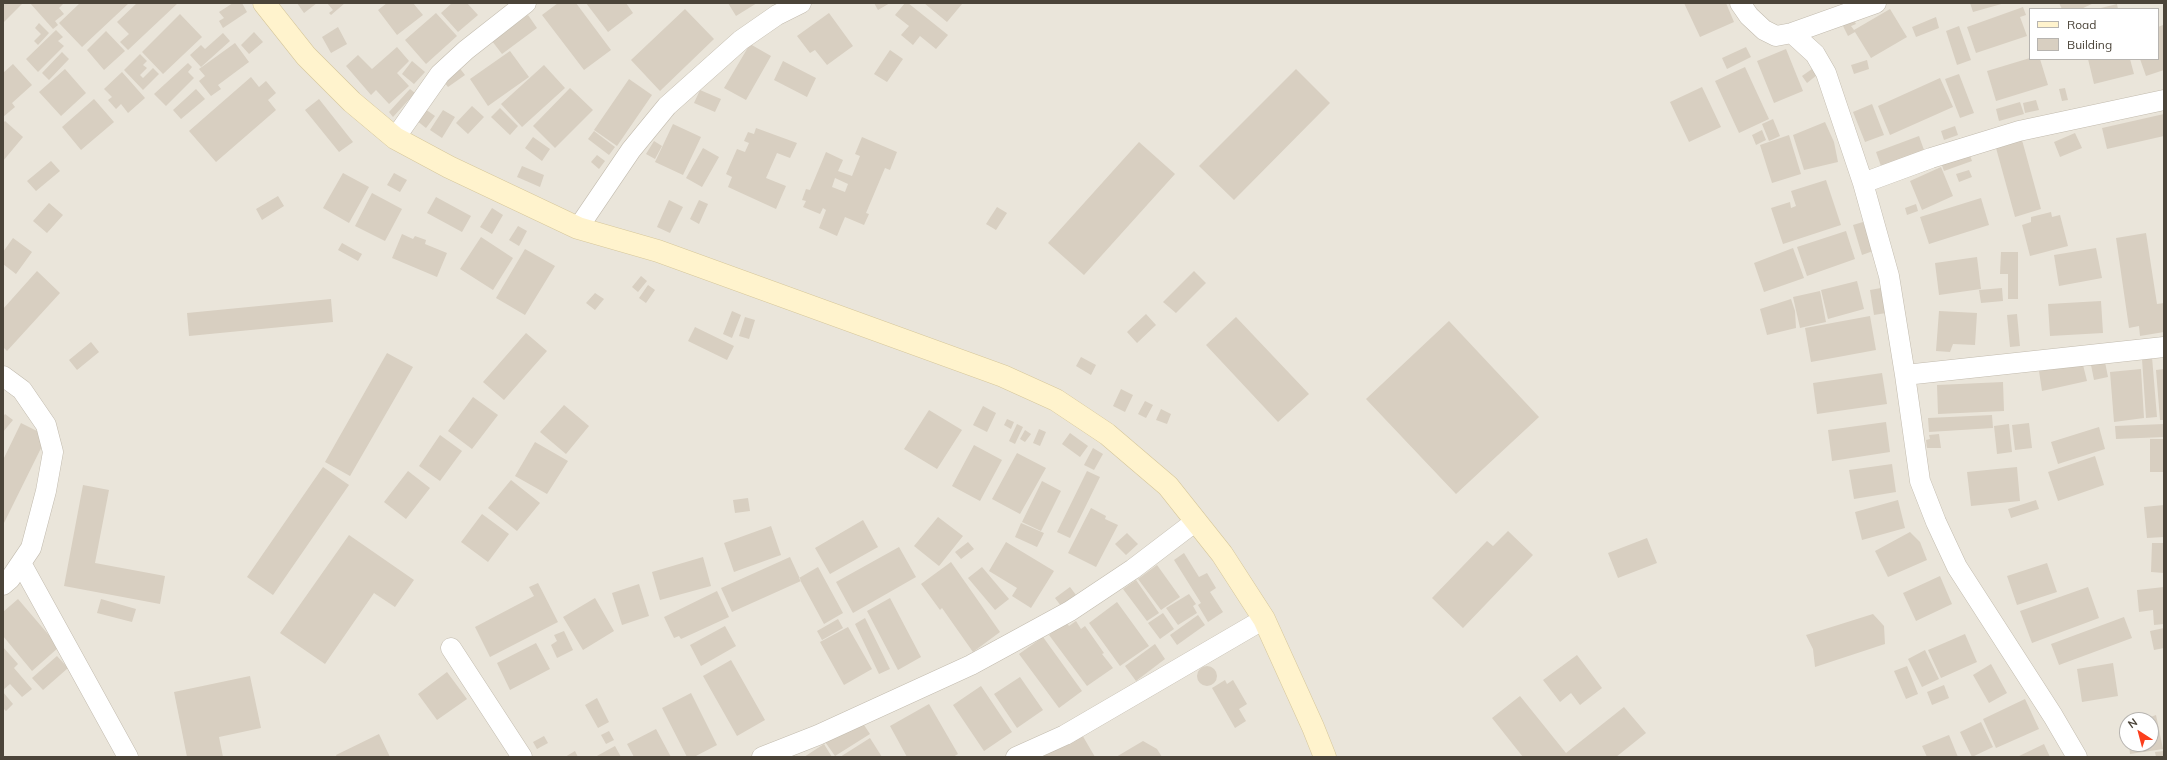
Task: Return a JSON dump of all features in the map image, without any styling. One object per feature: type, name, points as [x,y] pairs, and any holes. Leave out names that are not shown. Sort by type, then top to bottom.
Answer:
[{"type":"main road","points":[[264,3],[306,56],[352,102],[395,138],[449,167],[578,228],[673,256],[1003,376],[1056,400],[1107,434],[1168,486],[1222,554],[1264,619],[1325,757]]},
{"type":"street","points":[[395,138],[440,74],[466,50],[526,3]]},
{"type":"street","points":[[578,228],[631,150],[667,106],[741,40],[777,15],[801,3]]},
{"type":"street","points":[[1740,3],[1749,16],[1764,30],[1776,36],[1792,33],[1876,3]]},
{"type":"street","points":[[1792,33],[1815,54],[1826,73],[1863,183],[1889,276],[1920,481],[1936,522],[1957,567],[2045,704],[2077,757]]},
{"type":"street","points":[[1863,183],[1931,158],[2019,131],[2164,100]]},
{"type":"street","points":[[1905,375],[2164,347]]},
{"type":"street","points":[[3,376],[22,390],[46,425],[53,452],[46,491],[31,548],[3,585]]},
{"type":"street","points":[[762,757],[818,735],[971,665],[1057,618],[1132,569],[1196,521]]},
{"type":"street","points":[[21,563],[128,757]]},
{"type":"street","points":[[1016,757],[1065,735],[1169,672],[1264,619]]},
{"type":"street","points":[[451,648],[522,757]]},
{"type":"shaded area","points":[[3,3],[2164,3],[2164,757],[3,757]]},
{"type":"building","points":[[3,3],[22,4],[3,23]]},
{"type":"building","points":[[30,3],[64,3],[59,8],[64,14],[55,21],[58,25],[53,29]]},
{"type":"building","points":[[80,3],[129,3],[82,47],[59,23]]},
{"type":"building","points":[[137,3],[178,3],[128,50],[120,42],[129,34],[117,22]]},
{"type":"building","points":[[233,3],[242,3],[247,12],[223,28],[219,21],[224,18],[219,12]]},
{"type":"building","points":[[297,3],[317,3],[304,13]]},
{"type":"building","points":[[327,3],[345,3],[331,15],[329,13],[333,10]]},
{"type":"building","points":[[387,3],[413,3],[423,15],[397,35],[378,10]]},
{"type":"building","points":[[452,3],[467,3],[478,15],[458,32],[441,13]]},
{"type":"building","points":[[558,3],[576,3],[611,50],[584,70],[542,15]]},
{"type":"building","points":[[586,3],[626,3],[633,13],[608,32]]},
{"type":"building","points":[[728,3],[757,3],[736,16]]},
{"type":"building","points":[[874,3],[890,3],[878,10]]},
{"type":"building","points":[[905,3],[908,3],[948,35],[936,49],[920,36],[913,45],[901,35],[909,26],[895,15]]},
{"type":"building","points":[[924,3],[961,3],[962,4],[947,22]]},
{"type":"building","points":[[1684,3],[1726,3],[1734,22],[1700,37]]},
{"type":"building","points":[[1970,3],[2005,3],[1973,12]]},
{"type":"building","points":[[2059,3],[2094,3],[2083,8],[2062,8]]},
{"type":"building","points":[[2117,4],[2118,8],[2101,8]]},
{"type":"building","points":[[2023,7],[2026,15],[2020,17],[2027,36],[1976,53],[1967,27]]},
{"type":"building","points":[[685,9],[714,39],[660,91],[631,60]]},
{"type":"building","points":[[1890,9],[1907,37],[1871,58],[1855,32],[1848,36],[1840,20],[1850,14],[1856,24],[1851,26],[1854,30]]},
{"type":"building","points":[[436,13],[457,36],[426,64],[405,40]]},
{"type":"building","points":[[829,13],[853,46],[827,65],[815,50],[810,53],[797,36]]},
{"type":"building","points":[[180,14],[202,37],[163,74],[142,52]]},
{"type":"building","points":[[528,15],[537,28],[502,54],[492,41]]},
{"type":"building","points":[[1936,17],[1939,28],[1916,37],[1912,27]]},
{"type":"building","points":[[39,23],[49,33],[38,45],[34,41],[41,34],[35,28]]},
{"type":"building","points":[[2163,25],[2164,70],[2146,76],[2140,60],[2159,60],[2159,27]]},
{"type":"building","points":[[1959,26],[1971,60],[1957,65],[1946,31]]},
{"type":"building","points":[[338,27],[347,44],[331,53],[322,37]]},
{"type":"building","points":[[56,30],[63,37],[58,41],[64,46],[38,72],[26,59]]},
{"type":"building","points":[[106,31],[125,51],[104,70],[87,50]]},
{"type":"building","points":[[254,32],[263,42],[249,54],[241,45]]},
{"type":"building","points":[[223,33],[230,41],[201,67],[190,55],[201,45],[205,49]]},
{"type":"building","points":[[235,43],[249,62],[218,85],[221,89],[211,96],[199,81],[205,76],[199,69]]},
{"type":"building","points":[[750,44],[771,56],[746,100],[724,88]]},
{"type":"building","points":[[397,47],[409,61],[397,73],[409,86],[389,104],[376,90],[371,95],[346,66],[358,55],[372,69]]},
{"type":"building","points":[[1746,47],[1751,57],[1727,69],[1722,58]]},
{"type":"building","points":[[1786,49],[1803,91],[1774,103],[1757,61]]},
{"type":"building","points":[[890,50],[903,59],[887,82],[874,74]]},
{"type":"building","points":[[510,51],[529,77],[488,106],[470,79]]},
{"type":"building","points":[[62,52],[69,59],[49,80],[42,73]]},
{"type":"building","points":[[140,54],[147,61],[143,65],[147,68],[140,75],[143,78],[153,68],[159,74],[143,90],[124,70]]},
{"type":"building","points":[[2029,58],[2029,60],[2040,60],[2048,85],[1996,101],[1987,71]]},
{"type":"building","points":[[1867,60],[1869,69],[1854,74],[1851,65]]},
{"type":"building","points":[[2088,60],[2130,60],[2134,74],[2094,84]]},
{"type":"building","points":[[412,61],[425,72],[414,84],[402,74]]},
{"type":"building","points":[[783,61],[816,78],[807,97],[774,80]]},
{"type":"building","points":[[188,63],[192,67],[188,72],[194,78],[166,106],[154,94]]},
{"type":"building","points":[[13,64],[32,85],[12,103],[15,107],[3,117],[3,73]]},
{"type":"building","points":[[544,65],[565,88],[522,127],[501,104]]},
{"type":"building","points":[[458,66],[465,75],[448,87],[441,78]]},
{"type":"building","points":[[1745,67],[1769,119],[1739,133],[1715,81]]},
{"type":"building","points":[[65,69],[86,93],[61,116],[39,92]]},
{"type":"building","points":[[1296,69],[1330,103],[1234,200],[1199,166]]},
{"type":"building","points":[[1812,69],[1817,75],[1807,83],[1802,76]]},
{"type":"building","points":[[122,72],[145,98],[128,113],[121,104],[116,109],[108,100],[112,97],[104,89]]},
{"type":"building","points":[[1959,74],[1974,113],[1960,118],[1945,79]]},
{"type":"building","points":[[251,77],[259,87],[266,81],[276,93],[268,100],[276,110],[216,162],[189,131]]},
{"type":"building","points":[[1940,78],[1953,107],[1890,135],[1878,106]]},
{"type":"building","points":[[629,79],[652,95],[617,146],[594,130]]},
{"type":"building","points":[[1702,87],[1721,127],[1689,142],[1670,102]]},
{"type":"building","points":[[570,88],[593,110],[555,148],[533,126]]},
{"type":"building","points":[[2065,88],[2068,100],[2062,101],[2059,89]]},
{"type":"building","points":[[196,89],[205,99],[181,119],[173,110]]},
{"type":"building","points":[[410,89],[415,93],[393,117],[389,112]]},
{"type":"building","points":[[700,90],[721,99],[715,112],[694,103]]},
{"type":"building","points":[[94,99],[114,122],[81,150],[62,127]]},
{"type":"building","points":[[319,99],[353,142],[339,152],[305,110]]},
{"type":"building","points":[[2036,100],[2039,110],[2025,113],[2023,103]]},
{"type":"building","points":[[2020,102],[2024,114],[1999,121],[1996,109]]},
{"type":"building","points":[[1872,104],[1884,135],[1865,142],[1853,112]]},
{"type":"building","points":[[472,106],[484,117],[468,134],[456,123]]},
{"type":"building","points":[[500,108],[518,126],[510,135],[491,117]]},
{"type":"building","points":[[425,109],[435,116],[426,128],[416,120]]},
{"type":"building","points":[[443,110],[455,117],[442,138],[430,130]]},
{"type":"building","points":[[2164,114],[2164,136],[2107,149],[2102,128]]},
{"type":"building","points":[[1773,119],[1780,136],[1769,141],[1762,124]]},
{"type":"building","points":[[5,121],[23,137],[3,161],[3,123]]},
{"type":"building","points":[[1825,122],[1834,142],[1838,162],[1804,170],[1793,135]]},
{"type":"building","points":[[673,124],[701,137],[683,175],[655,162]]},
{"type":"building","points":[[1955,126],[1958,135],[1944,140],[1941,131]]},
{"type":"building","points":[[756,128],[797,143],[790,158],[777,153],[766,178],[786,186],[776,209],[728,187],[732,177],[726,174],[737,149],[745,152],[749,143],[744,141],[748,132],[754,134]]},
{"type":"building","points":[[1762,130],[1766,140],[1756,145],[1752,135]]},
{"type":"building","points":[[594,131],[615,147],[609,155],[588,139]]},
{"type":"building","points":[[2075,133],[2082,148],[2060,157],[2054,142]]},
{"type":"building","points":[[1789,135],[1801,174],[1772,183],[1760,145]]},
{"type":"building","points":[[1919,136],[1924,150],[1881,166],[1876,152]]},
{"type":"building","points":[[533,137],[550,149],[542,161],[525,148]]},
{"type":"building","points":[[862,137],[897,152],[890,170],[885,168],[866,213],[869,214],[864,225],[845,217],[837,236],[819,228],[826,210],[823,208],[820,214],[803,207],[806,201],[802,200],[806,189],[810,190],[826,152],[843,160],[838,171],[852,176],[860,156],[855,154]],"holes":[[[835,178],[848,184],[845,192],[832,187]]]},
{"type":"building","points":[[2022,140],[2041,209],[2015,217],[1996,148]]},
{"type":"building","points":[[654,141],[662,146],[655,159],[646,154]]},
{"type":"building","points":[[1139,142],[1175,174],[1084,275],[1048,243]]},
{"type":"building","points":[[703,148],[719,157],[702,187],[686,178]]},
{"type":"building","points":[[1968,150],[1972,161],[1944,171],[1940,160]]},
{"type":"building","points":[[597,155],[605,161],[599,169],[591,162]]},
{"type":"building","points":[[51,161],[60,171],[36,191],[27,181]]},
{"type":"building","points":[[522,166],[544,175],[540,187],[517,177]]},
{"type":"building","points":[[1941,167],[1953,196],[1922,210],[1910,181]]},
{"type":"building","points":[[1969,170],[1972,177],[1959,182],[1956,174]]},
{"type":"building","points":[[343,173],[369,187],[349,223],[323,208]]},
{"type":"building","points":[[394,173],[407,180],[400,192],[387,185]]},
{"type":"building","points":[[1826,180],[1841,225],[1783,244],[1771,208],[1790,202],[1791,208],[1796,206],[1791,191]]},
{"type":"building","points":[[372,193],[402,209],[385,241],[355,226]]},
{"type":"building","points":[[278,196],[284,206],[262,220],[256,209]]},
{"type":"building","points":[[436,197],[471,216],[462,232],[427,213]]},
{"type":"building","points":[[1981,198],[1989,225],[1929,244],[1920,217]]},
{"type":"building","points":[[669,200],[683,207],[670,233],[657,227]]},
{"type":"building","points":[[699,200],[708,204],[699,224],[690,219]]},
{"type":"building","points":[[49,203],[63,215],[47,233],[33,221]]},
{"type":"building","points":[[1916,204],[1918,211],[1907,215],[1905,208]]},
{"type":"building","points":[[997,207],[1007,213],[996,230],[986,224]]},
{"type":"building","points":[[492,208],[503,215],[492,234],[480,227]]},
{"type":"building","points":[[2051,212],[2052,217],[2060,215],[2068,246],[2030,256],[2022,225],[2031,222],[2031,217]]},
{"type":"building","points":[[1863,222],[1873,251],[1862,255],[1853,225]]},
{"type":"building","points":[[518,226],[527,231],[519,246],[509,240]]},
{"type":"building","points":[[1846,231],[1855,259],[1807,276],[1797,247]]},
{"type":"building","points":[[2146,233],[2157,304],[2164,303],[2164,332],[2140,336],[2139,326],[2129,328],[2116,238]]},
{"type":"building","points":[[402,234],[413,239],[415,236],[426,240],[425,244],[447,253],[437,277],[392,258]]},
{"type":"building","points":[[481,237],[513,258],[493,290],[460,269]]},
{"type":"building","points":[[13,238],[32,252],[16,274],[3,264],[3,252]]},
{"type":"building","points":[[342,243],[362,254],[358,261],[338,250]]},
{"type":"building","points":[[1793,248],[1804,278],[1764,292],[1754,263]]},
{"type":"building","points":[[2096,248],[2102,278],[2059,286],[2054,255]]},
{"type":"building","points":[[525,249],[555,266],[525,315],[496,298]]},
{"type":"building","points":[[2001,252],[2018,252],[2018,299],[2008,299],[2008,274],[2000,274]]},
{"type":"building","points":[[1977,257],[1981,289],[1939,295],[1935,263]]},
{"type":"building","points":[[37,271],[60,293],[7,351],[3,347],[3,309]]},
{"type":"building","points":[[1194,271],[1206,283],[1176,313],[1163,302]]},
{"type":"building","points":[[641,276],[647,281],[638,292],[632,287]]},
{"type":"building","points":[[1857,281],[1864,309],[1828,319],[1821,290]]},
{"type":"building","points":[[648,285],[655,290],[646,303],[639,298]]},
{"type":"building","points":[[1881,288],[1886,313],[1874,315],[1870,290]]},
{"type":"building","points":[[2002,288],[2003,301],[1981,303],[1979,290]]},
{"type":"building","points":[[1820,291],[1826,322],[1800,328],[1793,297]]},
{"type":"building","points":[[595,293],[604,299],[595,310],[586,303]]},
{"type":"building","points":[[331,299],[333,322],[189,336],[187,313]]},
{"type":"building","points":[[1791,299],[1795,311],[1796,328],[1767,335],[1760,309]]},
{"type":"building","points":[[2101,301],[2103,333],[2050,336],[2048,304]]},
{"type":"building","points":[[732,311],[741,315],[732,338],[723,334]]},
{"type":"building","points":[[1939,311],[1977,313],[1975,345],[1953,344],[1950,352],[1936,351]]},
{"type":"building","points":[[1146,314],[1156,325],[1137,343],[1127,332]]},
{"type":"building","points":[[2017,314],[2020,346],[2010,347],[2007,315]]},
{"type":"building","points":[[1870,316],[1876,350],[1811,362],[1805,328]]},
{"type":"building","points":[[745,317],[755,320],[749,339],[739,336]]},
{"type":"building","points":[[1236,317],[1309,394],[1278,422],[1206,345]]},
{"type":"building","points":[[1449,321],[1539,417],[1456,494],[1366,399]]},
{"type":"building","points":[[695,327],[734,346],[727,360],[688,341]]},
{"type":"building","points":[[526,333],[547,351],[504,400],[483,382]]},
{"type":"building","points":[[91,342],[99,352],[77,370],[69,360]]},
{"type":"building","points":[[387,353],[413,367],[350,476],[325,462]]},
{"type":"building","points":[[1081,357],[1096,365],[1091,375],[1076,366]]},
{"type":"building","points":[[2152,357],[2157,417],[2146,418],[2142,359]]},
{"type":"building","points":[[2105,362],[2108,377],[2094,380],[2091,365]]},
{"type":"building","points":[[2083,365],[2087,381],[2042,391],[2039,371]]},
{"type":"building","points":[[2141,369],[2144,418],[2114,422],[2110,372]]},
{"type":"building","points":[[2164,369],[2164,420],[2160,420],[2156,370]]},
{"type":"building","points":[[1882,373],[1887,404],[1817,414],[1813,383]]},
{"type":"building","points":[[2003,382],[2004,411],[1938,414],[1937,385]]},
{"type":"building","points":[[1121,389],[1133,395],[1125,412],[1113,406]]},
{"type":"building","points":[[473,397],[498,415],[472,449],[448,431]]},
{"type":"building","points":[[1145,401],[1153,405],[1146,418],[1138,414]]},
{"type":"building","points":[[564,405],[589,426],[566,454],[540,432]]},
{"type":"building","points":[[983,406],[996,413],[987,432],[973,425]]},
{"type":"building","points":[[1161,409],[1171,414],[1167,424],[1156,420]]},
{"type":"building","points":[[929,410],[962,430],[937,469],[904,449]]},
{"type":"building","points":[[5,414],[13,420],[3,432],[3,417]]},
{"type":"building","points":[[1992,415],[1993,428],[1929,432],[1928,418]]},
{"type":"building","points":[[1007,419],[1014,422],[1011,429],[1004,425]]},
{"type":"building","points":[[1886,422],[1890,452],[1832,461],[1828,430]]},
{"type":"building","points":[[21,423],[47,436],[3,525],[3,460]]},
{"type":"building","points":[[2029,423],[2032,448],[2015,450],[2012,425]]},
{"type":"building","points":[[1017,424],[1023,427],[1015,444],[1009,441]]},
{"type":"building","points":[[2009,424],[2012,452],[1997,454],[1994,426]]},
{"type":"building","points":[[2164,424],[2164,437],[2116,439],[2115,426]]},
{"type":"building","points":[[2099,427],[2105,449],[2058,464],[2051,442]]},
{"type":"building","points":[[1039,429],[1046,432],[1040,446],[1033,443]]},
{"type":"building","points":[[1025,430],[1031,434],[1025,442],[1020,439]]},
{"type":"building","points":[[1070,433],[1088,446],[1080,457],[1062,444]]},
{"type":"building","points":[[1939,434],[1941,448],[1927,448],[1926,440],[1930,439],[1929,435]]},
{"type":"building","points":[[440,435],[462,451],[440,481],[419,466]]},
{"type":"building","points":[[2150,439],[2164,439],[2164,472],[2150,472]]},
{"type":"building","points":[[535,442],[568,461],[547,494],[515,476]]},
{"type":"building","points":[[974,445],[1002,460],[980,501],[952,486]]},
{"type":"building","points":[[1093,448],[1103,454],[1094,470],[1084,465]]},
{"type":"building","points":[[1017,453],[1046,468],[1020,514],[992,499]]},
{"type":"building","points":[[2095,456],[2104,485],[2058,501],[2048,472]]},
{"type":"building","points":[[1892,464],[1896,492],[1854,499],[1849,470]]},
{"type":"building","points":[[323,467],[349,485],[273,595],[247,577]]},
{"type":"building","points":[[2017,467],[2020,501],[1971,506],[1967,472]]},
{"type":"building","points":[[408,471],[430,488],[406,519],[384,502]]},
{"type":"building","points":[[1087,471],[1100,477],[1070,538],[1057,532]]},
{"type":"building","points":[[511,480],[540,503],[517,531],[488,508]]},
{"type":"building","points":[[1042,481],[1061,491],[1041,531],[1022,522]]},
{"type":"building","points":[[83,485],[109,490],[95,563],[165,576],[160,604],[64,586]]},
{"type":"building","points":[[748,498],[750,511],[735,513],[733,500]]},
{"type":"building","points":[[1898,500],[1905,528],[1862,540],[1855,512]]},
{"type":"building","points":[[2036,500],[2039,509],[2011,518],[2008,509]]},
{"type":"building","points":[[2164,505],[2164,537],[2147,538],[2144,507]]},
{"type":"building","points":[[1091,508],[1106,516],[1105,519],[1118,525],[1096,567],[1068,553]]},
{"type":"building","points":[[482,514],[509,534],[488,562],[461,542]]},
{"type":"building","points":[[938,517],[963,536],[939,566],[914,546]]},
{"type":"building","points":[[863,520],[878,547],[830,574],[815,548]]},
{"type":"building","points":[[1021,523],[1044,533],[1037,547],[1015,537]]},
{"type":"building","points":[[771,526],[781,555],[734,572],[724,543]]},
{"type":"building","points":[[1508,531],[1533,555],[1463,628],[1432,598],[1487,541],[1493,546]]},
{"type":"building","points":[[1910,532],[1920,542],[1927,560],[1888,577],[1875,551]]},
{"type":"building","points":[[1127,533],[1138,544],[1126,555],[1115,544]]},
{"type":"building","points":[[349,535],[414,580],[395,607],[374,593],[325,664],[280,633]]},
{"type":"building","points":[[1647,538],[1657,563],[1618,578],[1608,553]]},
{"type":"building","points":[[968,542],[974,549],[961,559],[955,552]]},
{"type":"building","points":[[1006,542],[1054,571],[1031,608],[1012,596],[1017,588],[989,571]]},
{"type":"building","points":[[2152,543],[2164,543],[2164,573],[2151,572]]},
{"type":"building","points":[[899,547],[916,577],[853,613],[836,582]]},
{"type":"building","points":[[1184,553],[1199,577],[1207,573],[1216,588],[1210,592],[1223,612],[1208,622],[1198,605],[1201,603],[1174,560]]},
{"type":"building","points":[[703,557],[711,586],[660,600],[652,572]]},
{"type":"building","points":[[790,557],[801,581],[732,612],[721,588]]},
{"type":"building","points":[[951,562],[1000,632],[973,652],[942,608],[940,610],[921,584]]},
{"type":"building","points":[[2047,563],[2057,592],[2017,605],[2007,576]]},
{"type":"building","points":[[1157,565],[1180,597],[1161,610],[1138,579]]},
{"type":"building","points":[[818,567],[843,613],[824,624],[799,578]]},
{"type":"building","points":[[982,567],[1009,599],[995,610],[968,578]]},
{"type":"building","points":[[1940,576],[1952,604],[1916,621],[1903,593]]},
{"type":"building","points":[[1136,580],[1159,613],[1147,621],[1123,589]]},
{"type":"building","points":[[538,583],[558,622],[490,657],[475,627],[534,596],[529,587]]},
{"type":"building","points":[[639,584],[649,616],[622,625],[612,593]]},
{"type":"building","points":[[1070,587],[1076,595],[1061,606],[1055,598]]},
{"type":"building","points":[[2088,587],[2099,618],[2032,643],[2020,611]]},
{"type":"building","points":[[2164,587],[2164,624],[2154,625],[2153,610],[2139,612],[2137,590]]},
{"type":"building","points":[[717,591],[729,617],[681,639],[679,636],[674,638],[664,617]]},
{"type":"building","points":[[1189,594],[1196,604],[1193,606],[1197,613],[1178,625],[1166,608]]},
{"type":"building","points":[[595,598],[614,631],[583,650],[563,617]]},
{"type":"building","points":[[890,598],[921,657],[898,670],[867,611]]},
{"type":"building","points":[[18,599],[59,647],[32,671],[3,636],[3,612]]},
{"type":"building","points":[[101,599],[136,609],[132,622],[97,613]]},
{"type":"building","points":[[1117,602],[1149,646],[1120,666],[1089,623]]},
{"type":"building","points":[[1163,613],[1174,629],[1160,639],[1148,623]]},
{"type":"building","points":[[1873,614],[1884,626],[1885,644],[1815,667],[1813,649],[1806,635]]},
{"type":"building","points":[[1198,615],[1205,625],[1177,645],[1170,635]]},
{"type":"building","points":[[2124,617],[2132,638],[2059,665],[2051,644]]},
{"type":"building","points":[[865,618],[890,669],[879,674],[855,624]]},
{"type":"building","points":[[838,619],[843,628],[822,640],[817,631]]},
{"type":"building","points":[[1076,621],[1081,629],[1085,626],[1104,653],[1102,654],[1113,668],[1087,686],[1049,635],[1066,622],[1069,626]]},
{"type":"building","points":[[725,626],[736,646],[701,666],[690,645]]},
{"type":"building","points":[[848,627],[872,669],[844,685],[820,642]]},
{"type":"building","points":[[2164,628],[2164,648],[2154,650],[2150,631]]},
{"type":"building","points":[[564,631],[573,650],[557,658],[551,645],[557,641],[554,635]]},
{"type":"building","points":[[1965,634],[1977,662],[1941,678],[1928,650]]},
{"type":"building","points":[[1043,637],[1082,691],[1059,708],[1019,654]]},
{"type":"building","points":[[536,643],[550,669],[510,690],[497,663]]},
{"type":"building","points":[[1155,644],[1165,659],[1136,681],[1125,666]]},
{"type":"building","points":[[3,647],[18,664],[14,668],[32,689],[22,697],[10,684],[3,690]]},
{"type":"building","points":[[1925,650],[1939,679],[1922,687],[1908,659]]},
{"type":"building","points":[[1577,655],[1602,688],[1580,705],[1571,693],[1560,702],[1543,680]]},
{"type":"building","points":[[57,656],[68,668],[43,690],[32,678]]},
{"type":"building","points":[[731,660],[765,720],[737,736],[703,676]]},
{"type":"building","points":[[2113,663],[2118,696],[2082,702],[2077,669]]},
{"type":"building","points":[[1991,664],[2007,693],[1989,703],[1973,675]]},
{"type":"building","points":[[1203,666],[1211,666],[1217,672],[1217,680],[1211,686],[1203,686],[1197,680],[1197,672]]},
{"type":"building","points":[[1907,666],[1918,694],[1906,699],[1894,671]]},
{"type":"building","points":[[447,672],[467,699],[437,720],[418,694]]},
{"type":"building","points":[[250,676],[261,728],[219,737],[223,757],[187,757],[174,692]]},
{"type":"building","points":[[1020,677],[1043,710],[1017,728],[994,694]]},
{"type":"building","points":[[1225,680],[1227,684],[1233,680],[1247,704],[1239,709],[1246,721],[1235,728],[1212,688]]},
{"type":"building","points":[[1944,685],[1949,698],[1932,705],[1927,692]]},
{"type":"building","points":[[981,686],[1012,732],[984,751],[953,705]]},
{"type":"building","points":[[3,692],[13,704],[6,711],[3,708]]},
{"type":"building","points":[[691,693],[717,745],[694,757],[687,757],[662,708]]},
{"type":"building","points":[[1520,696],[1566,753],[1624,707],[1646,733],[1616,757],[1523,757],[1492,718]]},
{"type":"building","points":[[597,698],[609,722],[598,728],[585,705]]},
{"type":"building","points":[[2025,699],[2039,729],[1996,748],[1983,719]]},
{"type":"building","points":[[929,704],[958,754],[953,757],[907,757],[890,726]]},
{"type":"building","points":[[858,716],[870,734],[835,756],[823,739]]},
{"type":"building","points":[[1981,722],[1993,747],[1972,757],[1960,732]]},
{"type":"building","points":[[656,729],[671,757],[634,757],[627,744]]},
{"type":"building","points":[[2159,730],[2163,749],[2159,750]]},
{"type":"building","points":[[609,731],[614,740],[606,744],[601,735]]},
{"type":"building","points":[[1081,733],[1095,757],[1039,757]]},
{"type":"building","points":[[379,734],[390,757],[337,757],[336,755]]},
{"type":"building","points":[[1949,735],[1958,757],[1927,757],[1922,746]]},
{"type":"building","points":[[544,736],[548,743],[537,749],[533,742]]},
{"type":"building","points":[[870,738],[882,757],[840,757]]},
{"type":"building","points":[[1143,741],[1157,749],[1162,757],[1116,757]]},
{"type":"building","points":[[824,744],[832,757],[804,757]]},
{"type":"building","points":[[2044,744],[2050,757],[2017,757]]},
{"type":"building","points":[[615,746],[621,757],[595,757]]},
{"type":"building","points":[[575,751],[578,757],[565,757]]},
{"type":"building","points":[[2164,751],[2164,757],[2156,757],[2155,752]]},
{"type":"building","points":[[2130,752],[2143,752],[2130,754]]}]
